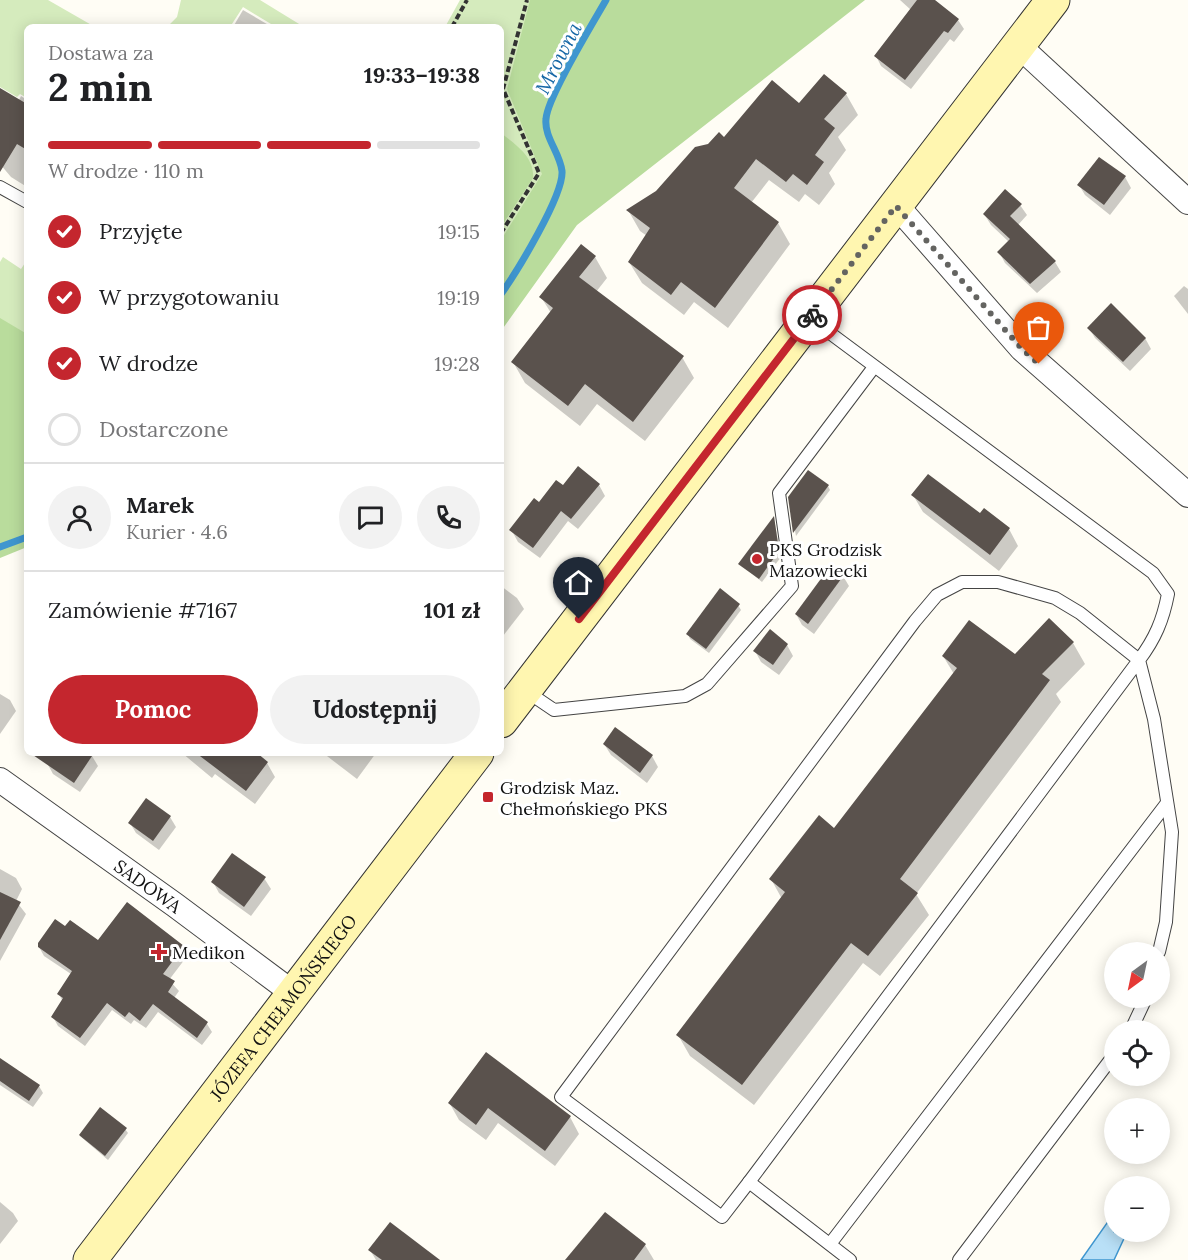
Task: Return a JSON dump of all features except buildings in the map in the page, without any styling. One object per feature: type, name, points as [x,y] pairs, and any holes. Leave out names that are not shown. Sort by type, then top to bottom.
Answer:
[{"type":"street","points":[[504,718],[1053,0]]},
{"type":"street","points":[[1018,45],[1188,202]]},
{"type":"street","points":[[896,206],[1022,349],[1188,495]]},
{"type":"street","name":"JÓZEFA CHEŁMOŃSKIEGO","points":[[90,1260],[475,756]]},
{"type":"street","name":"SADOWA","points":[[3,790],[175,904],[293,993]]},
{"type":"lane","points":[[0,187],[24,200]]},
{"type":"lane","points":[[810,318],[1153,573],[1168,594],[1163,620],[1139,660],[722,1217],[561,1096],[915,621],[937,595],[962,582],[998,582],[1055,598],[1080,613],[1139,660],[1154,719],[1171,843],[1166,922],[1161,942]]},
{"type":"lane","points":[[525,690],[554,710],[685,696],[707,684],[792,586],[779,493],[874,367]]},
{"type":"lane","points":[[830,1244],[1167,803]]},
{"type":"lane","points":[[959,1260],[1104,1068]]},
{"type":"lane","points":[[749,1182],[850,1260]]},
{"type":"path","points":[[454,24],[467,0]]},
{"type":"path","points":[[504,85],[527,0]]},
{"type":"path","points":[[504,91],[539,173],[504,228]]},
{"type":"green space","points":[[0,0],[48,0],[90,24],[24,24],[24,96],[20,94],[17,97],[0,87]]},
{"type":"green space","points":[[181,0],[260,0],[299,24],[271,24],[243,7],[232,24],[170,24],[177,17]]},
{"type":"green space","points":[[460,0],[601,0],[504,321],[504,24],[447,24]]},
{"type":"green space","points":[[530,0],[865,0],[577,225],[504,327],[504,235],[542,174],[507,89]]},
{"type":"green space","points":[[504,135],[527,157],[533,170],[533,178],[504,222]]},
{"type":"green space","points":[[3,257],[21,269],[24,264],[24,461],[0,406],[0,262]]},
{"type":"green space","points":[[0,318],[24,332],[24,548],[0,558]]},
{"type":"water","points":[[1104,1227],[1104,1242],[1122,1242],[1114,1260],[1081,1260]]},
{"type":"waterway","name":"Mrowna","points":[[504,289],[538,234],[561,182],[561,164],[547,132],[548,109],[572,60],[606,0]]},
{"type":"waterway","name":"Mrowna","points":[[0,547],[24,538]]},
{"type":"way so far","points":[[812,315],[896,206],[1022,349],[1039,364]]},
{"type":"place","name":"PKS Grodzisk Mazowiecki","points":[[757,559]]},
{"type":"place","name":"Grodzisk Maz. Chełmońskiego PKS","points":[[488,797]]},
{"type":"place","name":"Medikon","points":[[159,952]]},
{"type":"route","points":[[579,619],[812,315]]}]
